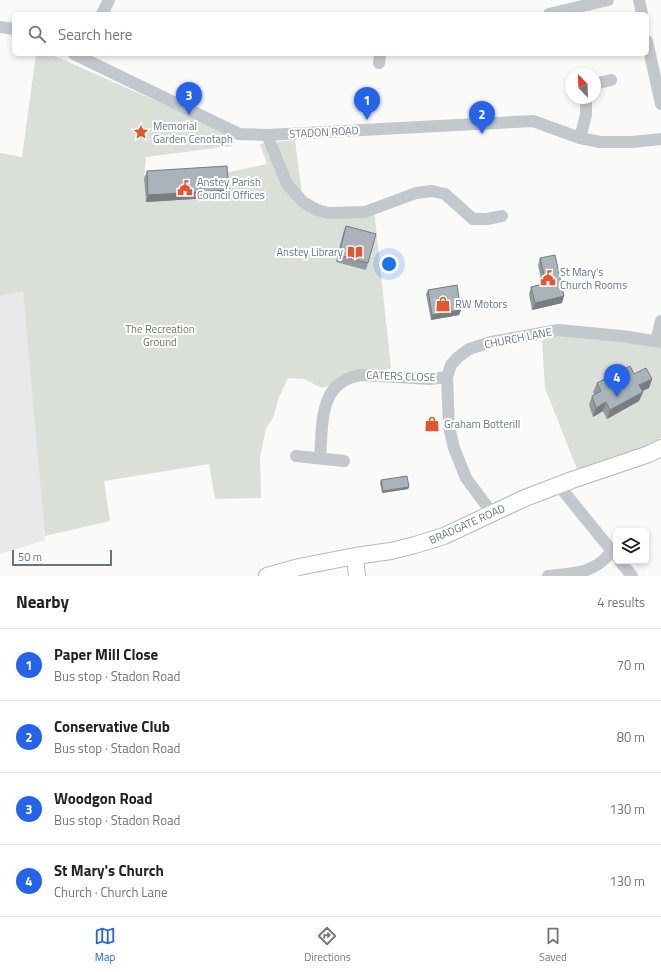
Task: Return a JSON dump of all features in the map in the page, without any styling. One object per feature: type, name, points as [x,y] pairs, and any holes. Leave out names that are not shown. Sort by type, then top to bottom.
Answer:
[{"type":"street","points":[[103,12],[109,0]]},
{"type":"street","points":[[553,12],[570,4],[608,0]]},
{"type":"street","points":[[639,0],[642,12]]},
{"type":"street","points":[[0,27],[12,29]]},
{"type":"street","points":[[649,49],[661,104]]},
{"type":"street","name":"STADON ROAD","points":[[82,56],[239,134],[267,135],[533,121],[580,138],[600,142],[632,142],[661,139]]},
{"type":"street","points":[[601,82],[611,80]]},
{"type":"street","points":[[580,138],[586,115],[586,104]]},
{"type":"street","points":[[267,135],[287,184],[302,202],[317,210],[328,213],[365,212],[416,193],[432,191],[445,194],[473,219],[487,219],[502,216]]},
{"type":"street","name":"CHURCH LANE","points":[[447,377],[451,366],[469,349],[506,339],[558,330],[622,336],[658,342],[661,321]]},
{"type":"street","name":"CATERS CLOSE","points":[[320,458],[324,407],[334,389],[343,381],[352,376],[362,375],[390,375],[430,379],[447,377]]},
{"type":"street","points":[[447,377],[449,427],[454,448],[466,478],[492,513]]},
{"type":"street","name":"BRADGATE ROAD","points":[[267,576],[299,567],[355,556],[391,551],[444,536],[525,498],[649,454],[661,448]]},
{"type":"street","points":[[296,456],[344,461]]},
{"type":"street","points":[[561,485],[564,492],[613,553]]},
{"type":"street","points":[[553,576],[583,571],[594,567],[613,555]]},
{"type":"street","points":[[355,556],[357,576]]},
{"type":"street","points":[[622,564],[632,576]]},
{"type":"shaded area","points":[[23,290],[45,540],[0,554],[0,296]]},
{"type":"green space","name":"The Recreation Ground","points":[[36,56],[55,56],[231,134],[232,146],[146,157],[144,178],[146,202],[225,173],[267,164],[260,144],[295,140],[303,202],[317,210],[374,209],[391,368],[352,377],[322,388],[304,379],[288,378],[279,397],[273,418],[266,428],[260,457],[261,498],[215,499],[209,464],[104,481],[110,521],[45,536],[23,291],[0,296],[0,153],[22,157]]},
{"type":"green space","points":[[558,330],[661,348],[661,438],[647,446],[577,469],[545,388],[542,341]]},
{"type":"building","name":"Anstey Parish Council Offices","points":[[227,166],[229,190],[148,195],[147,171]]},
{"type":"building","name":"Anstey Library","points":[[346,226],[376,234],[368,263],[339,255]]},
{"type":"building","name":"St Mary's Church Rooms","points":[[555,255],[564,296],[535,303],[531,287],[546,283],[540,258]]},
{"type":"building","name":"RW Motors","points":[[457,285],[461,310],[432,315],[428,290]]},
{"type":"building","points":[[630,366],[634,374],[646,368],[652,379],[639,385],[643,392],[610,410],[606,402],[596,408],[592,396],[601,391],[597,383]]},
{"type":"building","points":[[407,476],[409,487],[383,491],[381,480]]},
{"type":"place","name":"Woodgon Road","points":[[189,115]]},
{"type":"place","name":"Paper Mill Close","points":[[367,120]]},
{"type":"place","name":"Memorial Garden Cenotaph","points":[[141,132]]},
{"type":"place","name":"Conservative Club","points":[[482,134]]},
{"type":"place","name":"Anstey Parish Council Offices","points":[[185,188]]},
{"type":"place","name":"Anstey Library","points":[[355,252]]},
{"type":"place","name":"St Mary's Church Rooms","points":[[548,278]]},
{"type":"place","name":"RW Motors","points":[[443,304]]},
{"type":"place","name":"St Mary's Church","points":[[617,397]]},
{"type":"place","name":"Graham Botterill","points":[[432,424]]}]
